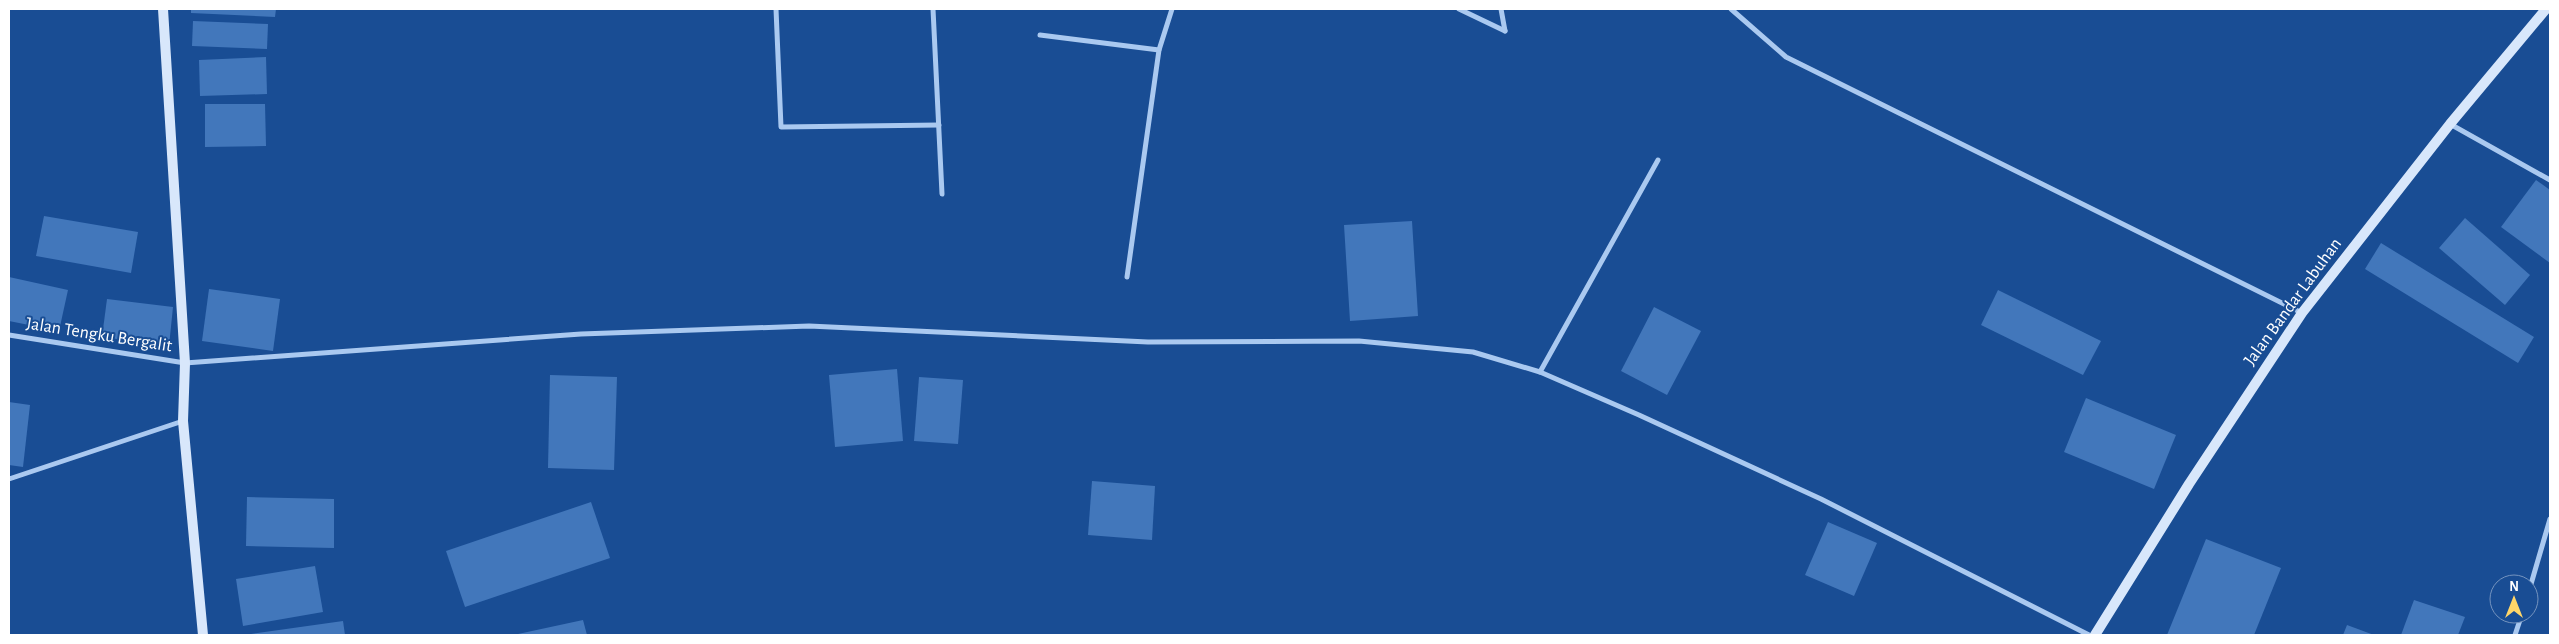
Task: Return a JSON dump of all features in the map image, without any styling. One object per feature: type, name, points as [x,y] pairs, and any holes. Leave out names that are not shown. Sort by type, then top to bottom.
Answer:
[{"type":"main road","points":[[163,9],[185,363],[183,421],[203,635]]},
{"type":"main road","name":"Jalan Bandar Labuhan","points":[[2095,635],[2189,484],[2302,313],[2450,124],[2546,9]]},
{"type":"street","points":[[776,9],[781,127],[939,125]]},
{"type":"street","points":[[933,9],[942,194]]},
{"type":"street","points":[[1127,277],[1159,50],[1172,9]]},
{"type":"street","points":[[1459,9],[1505,31],[1501,9]]},
{"type":"street","points":[[1731,9],[1786,57],[2302,313]]},
{"type":"street","points":[[1040,35],[1159,50]]},
{"type":"street","points":[[2450,124],[2550,180]]},
{"type":"street","points":[[1540,372],[1658,160]]},
{"type":"street","name":"Jalan Tengku Bergalit","points":[[9,335],[185,363],[581,334],[809,326],[1148,342],[1360,342],[1472,352],[1540,372],[1639,415],[1821,499],[2089,635]]},
{"type":"street","points":[[9,479],[183,421]]},
{"type":"street","points":[[2534,574],[2549,529],[2550,519]]},
{"type":"building","points":[[191,9],[276,9],[275,17],[191,13]]},
{"type":"building","points":[[193,21],[268,24],[267,49],[192,46]]},
{"type":"building","points":[[266,57],[267,94],[200,96],[199,60]]},
{"type":"building","points":[[205,104],[265,104],[266,146],[205,147]]},
{"type":"building","points":[[2536,180],[2550,190],[2550,263],[2501,227]]},
{"type":"building","points":[[44,216],[138,232],[131,273],[36,256]]},
{"type":"building","points":[[2465,218],[2530,275],[2505,305],[2439,248]]},
{"type":"building","points":[[1412,221],[1418,316],[1350,321],[1344,225]]},
{"type":"building","points":[[2381,243],[2534,337],[2518,363],[2365,269]]},
{"type":"building","points":[[9,277],[68,290],[59,331],[9,321]]},
{"type":"building","points":[[209,289],[280,299],[273,351],[202,341]]},
{"type":"building","points":[[1998,290],[2101,341],[2083,375],[1981,325]]},
{"type":"building","points":[[107,299],[173,307],[169,346],[102,337]]},
{"type":"building","points":[[1654,307],[1701,331],[1667,395],[1621,371]]},
{"type":"building","points":[[897,369],[903,441],[835,447],[829,375]]},
{"type":"building","points":[[550,375],[617,377],[614,470],[548,468]]},
{"type":"building","points":[[919,377],[963,380],[958,444],[914,441]]},
{"type":"building","points":[[2086,398],[2176,435],[2154,489],[2064,452]]},
{"type":"building","points":[[9,402],[30,405],[23,467],[9,465]]},
{"type":"building","points":[[1092,481],[1155,486],[1152,540],[1088,535]]},
{"type":"building","points":[[247,497],[334,499],[334,548],[246,546]]},
{"type":"building","points":[[591,502],[610,558],[465,607],[446,551]]},
{"type":"building","points":[[1828,522],[1877,543],[1854,596],[1805,575]]},
{"type":"building","points":[[2206,539],[2281,568],[2254,635],[2167,635]]},
{"type":"building","points":[[315,566],[323,612],[243,626],[236,579]]},
{"type":"building","points":[[2414,600],[2465,617],[2458,635],[2401,635]]},
{"type":"building","points":[[583,620],[587,635],[518,635],[518,634]]},
{"type":"building","points":[[343,621],[345,635],[251,635],[251,634]]},
{"type":"building","points":[[2347,625],[2374,635],[2343,635]]}]
